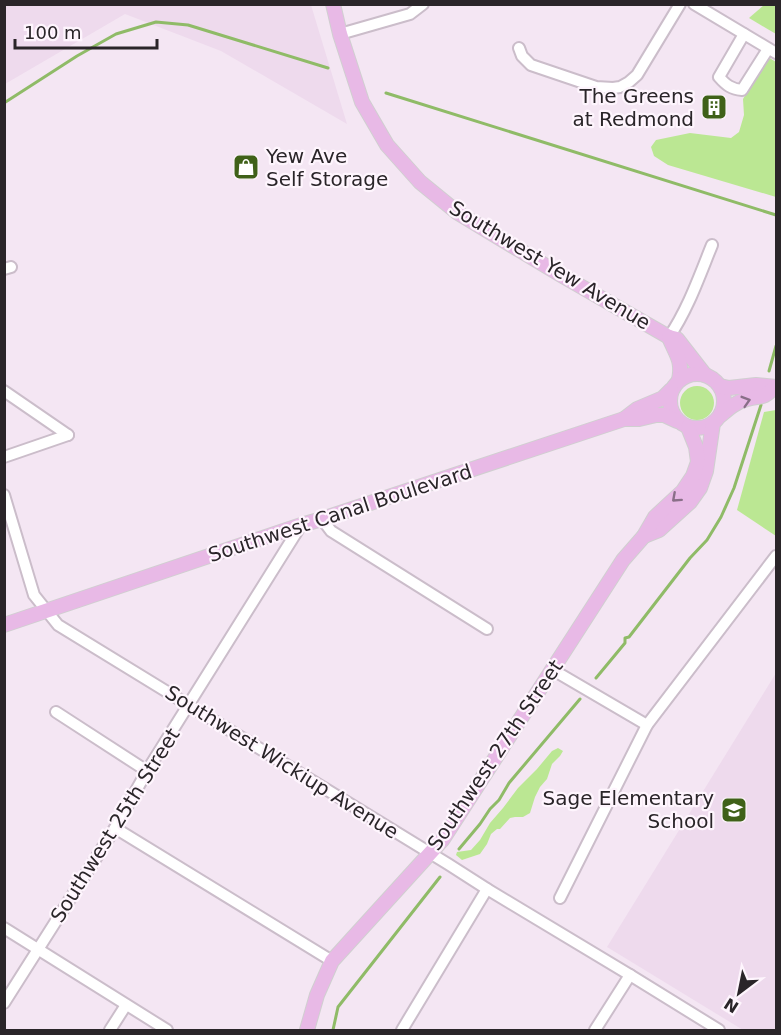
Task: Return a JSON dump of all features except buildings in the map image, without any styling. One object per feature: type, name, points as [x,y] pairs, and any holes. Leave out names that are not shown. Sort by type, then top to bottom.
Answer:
[{"type":"main road","name":"Southwest Yew Avenue","points":[[333,4],[340,34],[362,102],[387,145],[420,182],[458,213],[561,275],[669,337],[677,339],[705,375]]},
{"type":"main road","name":"Southwest Yew Avenue","points":[[669,337],[680,360],[681,369],[675,385]]},
{"type":"main road","points":[[624,419],[663,398],[688,375],[705,375],[711,377],[723,392],[724,405],[717,420]]},
{"type":"main road","points":[[675,385],[669,398],[672,414],[682,424],[701,428],[717,420],[733,405],[747,399],[767,395],[775,388]]},
{"type":"main road","points":[[720,386],[729,388],[756,385],[775,388]]},
{"type":"main road","name":"Southwest Canal Boulevard","points":[[4,625],[624,419],[664,415],[682,424]]},
{"type":"main road","name":"Southwest 27th Street","points":[[644,536],[659,530],[690,502],[700,488],[717,420]]},
{"type":"main road","name":"Southwest 27th Street","points":[[307,1030],[317,995],[332,961],[443,839],[623,560],[644,536],[655,516],[683,491],[693,476],[698,462],[696,447],[682,424]]},
{"type":"street","points":[[340,34],[410,14],[423,4]]},
{"type":"street","points":[[519,48],[522,56],[531,65],[596,87],[620,87],[637,75],[680,4]]},
{"type":"street","points":[[694,4],[744,34],[772,51],[742,90],[733,89],[719,76],[744,34]]},
{"type":"street","points":[[669,337],[680,321],[712,245]]},
{"type":"street","points":[[4,391],[68,435],[4,457]]},
{"type":"street","name":"Southwest Wickiup Avenue","points":[[4,495],[34,595],[58,625],[719,1030]]},
{"type":"street","points":[[322,519],[331,531],[487,629]]},
{"type":"street","name":"Southwest 25th Street","points":[[4,1003],[115,828],[147,771],[301,525]]},
{"type":"street","points":[[560,898],[647,725],[777,555]]},
{"type":"street","points":[[553,670],[647,725]]},
{"type":"street","points":[[56,712],[147,771]]},
{"type":"street","points":[[115,828],[332,961]]},
{"type":"street","points":[[402,1030],[487,889]]},
{"type":"street","points":[[4,928],[167,1030]]},
{"type":"street","points":[[595,1030],[630,975]]},
{"type":"street","points":[[110,1030],[126,1005]]},
{"type":"shaded area","points":[[5,4],[311,5],[347,124],[221,51],[125,14],[5,84]]},
{"type":"shaded area","name":"Sage Elementary School","points":[[776,673],[776,1030],[743,1030],[607,947]]},
{"type":"green space","points":[[764,5],[776,5],[776,34],[749,18]]},
{"type":"green space","name":"The Greens at Redmond","points":[[768,57],[776,62],[776,197],[668,165],[654,156],[651,147],[656,140],[690,133],[731,138],[739,132],[744,115],[743,99]]},
{"type":"green space","points":[[697,386],[709,391],[714,403],[709,415],[697,420],[685,415],[680,403],[685,391]]},
{"type":"green space","points":[[776,410],[776,536],[737,510],[764,412]]},
{"type":"green space","points":[[558,748],[563,751],[552,764],[547,779],[535,797],[530,813],[523,817],[510,818],[500,829],[491,834],[480,854],[462,860],[456,855],[457,852],[471,850],[518,788],[552,751]]},
{"type":"waterway","points":[[4,103],[116,34],[156,22],[188,25],[328,68]]},
{"type":"waterway","points":[[386,93],[776,215]]},
{"type":"waterway","points":[[769,371],[776,346]]},
{"type":"waterway","points":[[596,678],[625,643],[625,638],[629,637],[690,558],[707,540],[721,517],[734,488],[761,405]]},
{"type":"waterway","points":[[459,849],[499,800],[509,783],[580,699]]},
{"type":"waterway","points":[[333,1030],[338,1007],[440,877]]},
{"type":"place","name":"The Greens at Redmond","points":[[714,107]]},
{"type":"place","name":"Yew Ave Self Storage","points":[[246,167]]},
{"type":"place","name":"Sage Elementary School","points":[[734,810]]}]
